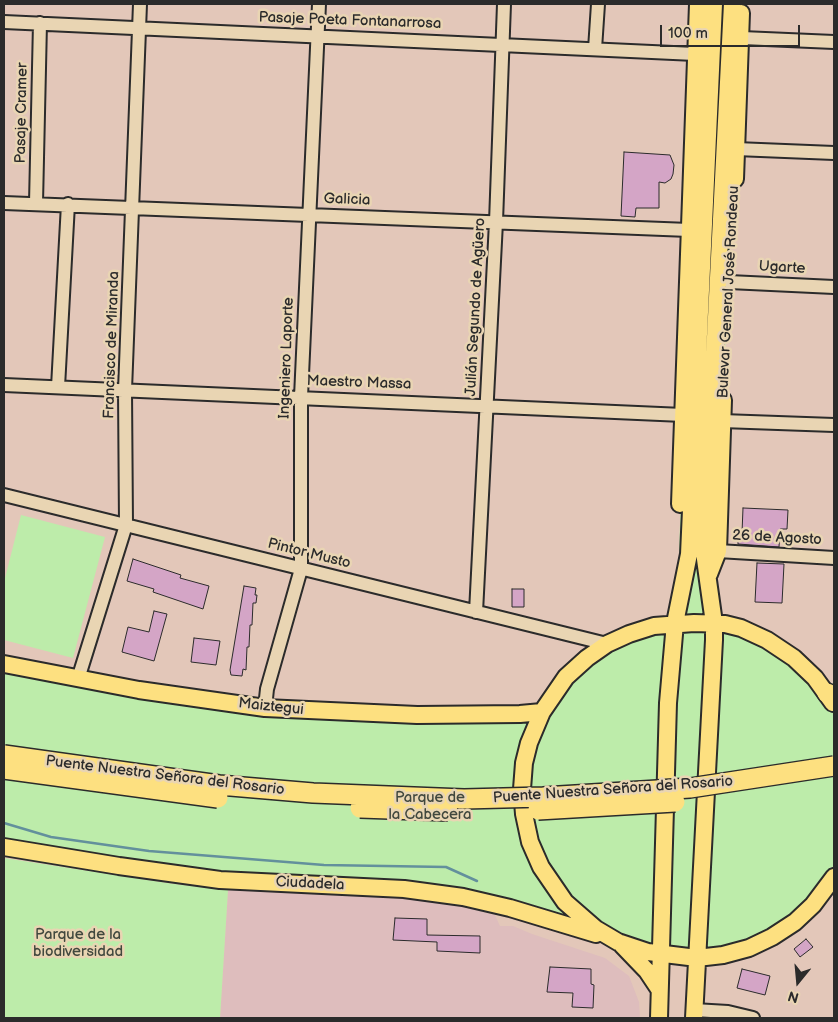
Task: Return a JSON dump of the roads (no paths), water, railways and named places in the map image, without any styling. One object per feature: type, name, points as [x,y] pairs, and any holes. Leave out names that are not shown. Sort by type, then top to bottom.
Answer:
[{"type":"highway","name":"Puente Nuestra Señora del Rosario","points":[[4,755],[219,786],[313,793],[464,799],[544,797],[690,788],[834,766]]},
{"type":"highway","name":"Puente Nuestra Señora del Rosario","points":[[4,769],[221,799],[352,808],[468,811],[634,805],[743,794],[834,780]]},
{"type":"main road","name":"Bulevar General José Rondeau","points":[[684,573],[679,553],[698,4]]},
{"type":"main road","name":"Bulevar General José Rondeau","points":[[659,1018],[668,703],[675,623],[689,554],[714,4]]},
{"type":"main road","name":"Bulevar General José Rondeau","points":[[694,1014],[714,623],[704,552],[732,4]]},
{"type":"main road","name":"Bulevar General José Rondeau","points":[[708,578],[718,551],[722,421],[742,38],[742,4]]},
{"type":"main road","points":[[728,77],[741,20]]},
{"type":"main road","points":[[660,989],[647,971],[616,940],[596,928],[565,902],[541,867],[530,842],[524,814],[522,789],[524,762],[542,712],[566,677],[587,658],[607,644],[629,634],[675,623],[714,623],[741,628],[767,640],[794,658],[829,691]]},
{"type":"main road","name":"Maiztegui","points":[[4,664],[78,679],[265,708],[417,716],[542,712]]},
{"type":"main road","name":"Ciudadela","points":[[4,847],[118,866],[220,880],[404,889],[453,896],[510,908],[661,955],[697,958],[740,950],[772,937],[795,922],[813,905],[834,877]]},
{"type":"street","name":"Francisco de Miranda","points":[[78,679],[126,525],[125,390],[140,4]]},
{"type":"street","name":"Ingeniero Laporte","points":[[265,708],[268,689],[301,569],[301,397],[319,4]]},
{"type":"street","name":"Julián Segundo de Agüero","points":[[476,612],[496,222],[501,44],[504,4]]},
{"type":"street","points":[[595,49],[598,4]]},
{"type":"street","name":"Pasaje Poeta Fontanarrosa","points":[[4,22],[695,54]]},
{"type":"street","name":"Pasaje Cramer","points":[[36,203],[40,23]]},
{"type":"street","points":[[742,38],[834,42]]},
{"type":"street","points":[[736,149],[834,153]]},
{"type":"street","name":"Galicia","points":[[4,202],[689,230]]},
{"type":"street","points":[[58,387],[68,204]]},
{"type":"street","name":"Ugarte","points":[[729,282],[834,287]]},
{"type":"street","name":"Maestro Massa","points":[[4,385],[683,415]]},
{"type":"street","points":[[722,421],[834,425]]},
{"type":"street","name":"Pintor Musto","points":[[4,495],[607,644]]},
{"type":"street","name":"26 de Agosto","points":[[718,551],[834,558]]},
{"type":"street","points":[[694,1014],[728,1012],[753,1018]]},
{"type":"waterway","points":[[4,823],[51,837],[149,851],[324,865],[446,867],[477,881]]},
{"type":"park label","name":"Parque de la Cabecera","points":[[430,806]]},
{"type":"park label","name":"Parque de la biodiversidad","points":[[78,944]]}]
